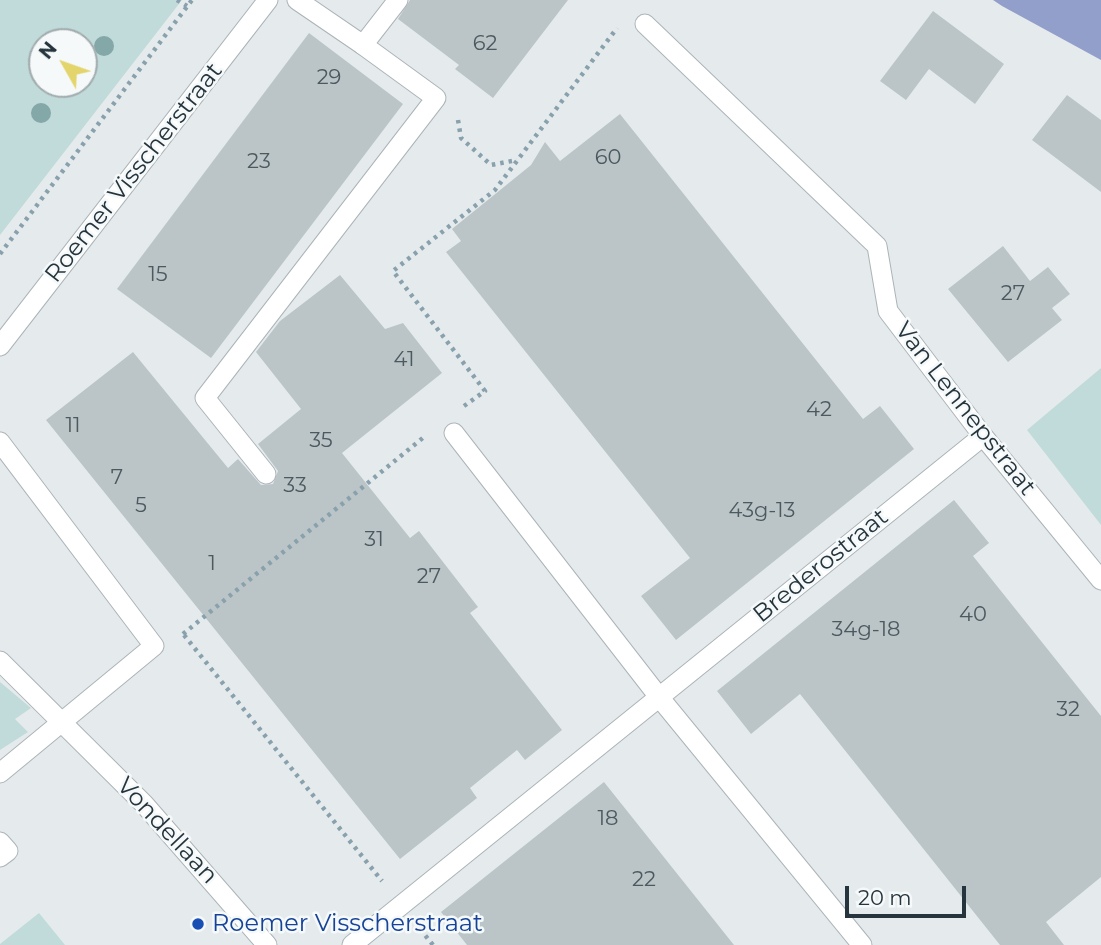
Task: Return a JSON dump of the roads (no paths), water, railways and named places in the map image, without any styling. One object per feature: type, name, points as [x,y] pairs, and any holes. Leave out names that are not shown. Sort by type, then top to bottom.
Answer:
[{"type":"street","name":"Roemer Visscherstraat","points":[[0,346],[268,0]]},
{"type":"street","points":[[266,474],[205,398],[436,98],[297,0]]},
{"type":"street","points":[[363,45],[398,0]]},
{"type":"street","name":"Van Lennepstraat","points":[[645,24],[877,246],[888,311],[983,436],[1101,580]]},
{"type":"street","points":[[449,427],[659,696],[862,945]]},
{"type":"street","name":"Brederostraat","points":[[352,945],[983,436]]},
{"type":"street","points":[[0,442],[154,646],[0,773]]},
{"type":"street","name":"Vondellaan","points":[[0,661],[144,804],[267,945]]},
{"type":"street","points":[[0,842],[8,851],[0,857]]},
{"type":"water","points":[[993,0],[1101,0],[1101,60],[1002,6]]},
{"type":"place","name":"Roemer Visscherstraat","points":[[198,924]]}]
